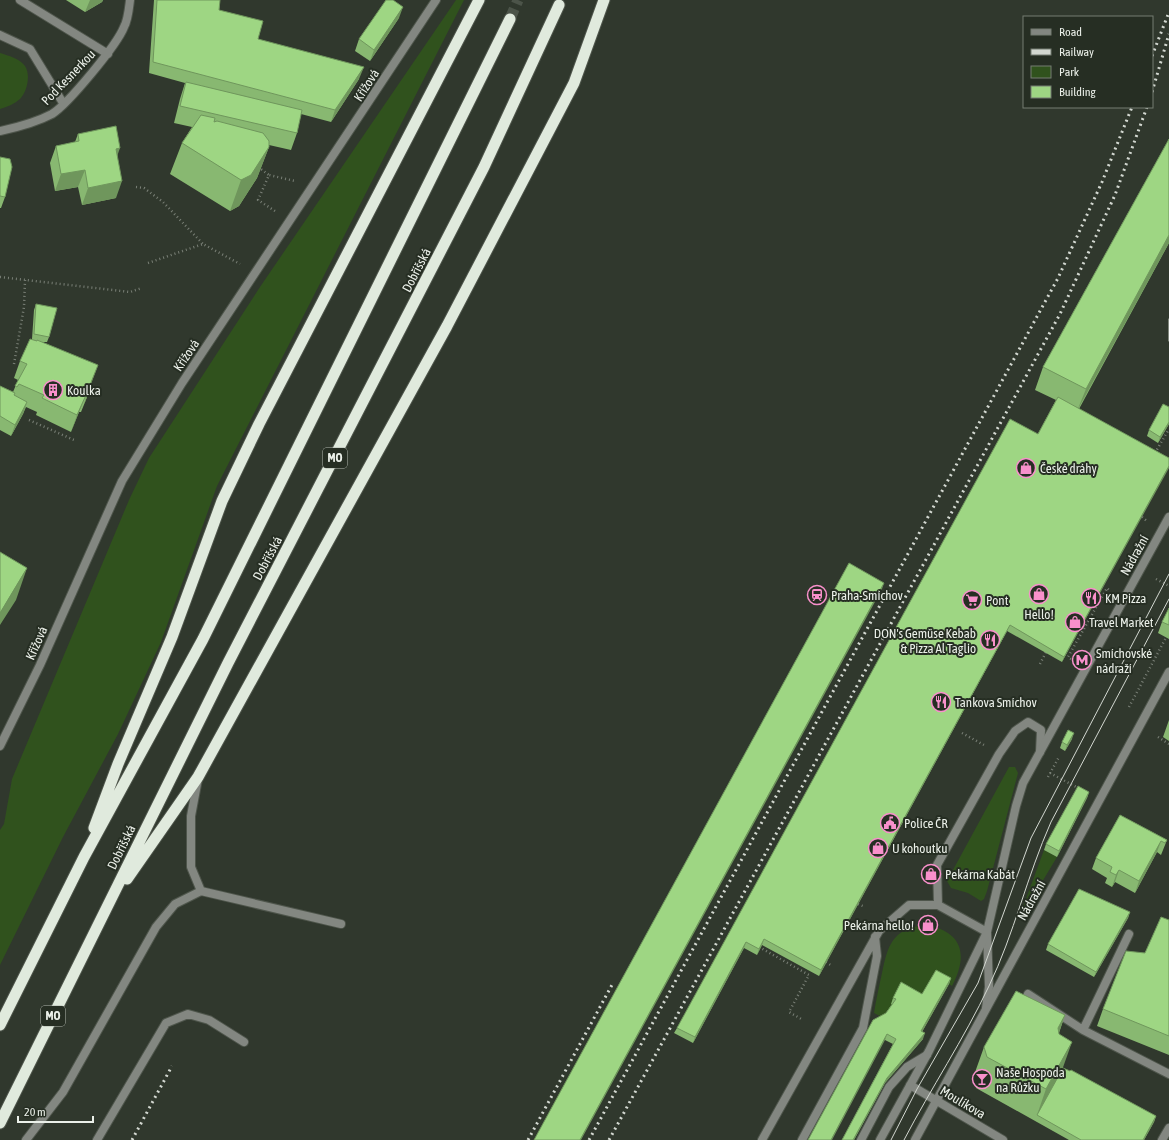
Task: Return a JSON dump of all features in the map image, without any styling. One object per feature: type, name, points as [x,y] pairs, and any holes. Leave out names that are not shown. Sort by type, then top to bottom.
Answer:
[{"type":"highway","points":[[84,857],[118,764],[172,637],[222,501],[259,424],[479,0]]},
{"type":"highway","points":[[106,909],[198,777],[468,288],[574,83],[604,0]]},
{"type":"highway","name":"Dobříšská","points":[[0,1123],[228,663],[481,174],[559,5]]},
{"type":"highway","name":"Dobříšská","points":[[0,1025],[84,857],[203,639],[510,19]]},
{"type":"street","points":[[20,0],[108,54]]},
{"type":"street","name":"Pod Kesnerkou","points":[[0,131],[31,124],[54,113],[64,103],[108,54],[125,27],[130,0]]},
{"type":"street","name":"Křížová","points":[[0,746],[40,665],[122,481],[182,383],[437,0]]},
{"type":"street","points":[[0,35],[30,49],[64,103]]},
{"type":"street","name":"Nádražní","points":[[880,1140],[927,1055],[986,932],[1019,795],[1040,752],[1169,517]]},
{"type":"street","name":"Nádražní","points":[[915,1140],[1169,672]]},
{"type":"street","name":"Nádražní","points":[[938,905],[937,865],[999,754],[1015,731],[1028,722],[1041,730],[1040,752]]},
{"type":"street","points":[[198,777],[192,816],[191,867],[201,891]]},
{"type":"street","points":[[26,1140],[63,1092],[156,927],[175,904],[201,891],[340,924]]},
{"type":"street","points":[[762,1140],[879,930],[909,906],[938,905],[986,932],[989,987],[986,1008]]},
{"type":"street","points":[[1083,1030],[1129,934]]},
{"type":"street","points":[[802,1140],[863,1028],[877,956],[875,937]]},
{"type":"street","points":[[1028,994],[1083,1030],[1169,1074]]},
{"type":"street","points":[[97,1140],[166,1023],[188,1014],[209,1020],[244,1042]]},
{"type":"street","points":[[861,1140],[889,1087],[907,1067],[927,1055]]},
{"type":"street","name":"Moulíkova","points":[[910,1086],[1003,1140]]},
{"type":"street","points":[[1162,1140],[1169,1128]]},
{"type":"path","points":[[256,165],[269,175],[295,181]]},
{"type":"path","points":[[269,175],[258,200],[275,212]]},
{"type":"path","points":[[136,187],[144,188],[163,202],[203,244],[241,264]]},
{"type":"path","points":[[148,263],[203,244]]},
{"type":"path","points":[[0,277],[130,292],[142,288]]},
{"type":"path","points":[[14,364],[24,307],[25,280]]},
{"type":"path","points":[[29,420],[74,440]]},
{"type":"path","points":[[1153,456],[1169,429]]},
{"type":"path","points":[[1142,517],[1147,521]]},
{"type":"path","points":[[1156,579],[1169,586]]},
{"type":"path","points":[[1077,662],[1068,657],[1101,598]]},
{"type":"path","points":[[1040,664],[1048,650]]},
{"type":"path","points":[[1158,737],[1169,744]]},
{"type":"path","points":[[1050,773],[1084,791]]},
{"type":"path","points":[[858,904],[865,907]]},
{"type":"path","points":[[754,944],[809,975],[788,1012],[803,1020]]},
{"type":"path","points":[[826,962],[832,966]]},
{"type":"green space","points":[[456,0],[464,0],[217,486],[161,642],[118,734],[63,837],[0,965],[0,830],[4,824],[12,779],[129,500],[149,458],[260,287]]},
{"type":"green space","points":[[0,53],[23,63],[27,70],[28,79],[25,92],[20,99],[0,109]]},
{"type":"green space","points":[[1009,767],[1015,767],[1018,773],[987,891],[984,899],[981,901],[968,893],[951,888],[947,881]]},
{"type":"green space","points":[[1044,850],[1057,857],[1024,912],[1023,907]]},
{"type":"green space","points":[[925,925],[937,928],[947,933],[954,938],[959,946],[961,954],[960,964],[952,986],[934,975],[920,1000],[884,1018],[874,1013],[884,963],[893,940],[905,930]]},
{"type":"building","points":[[157,0],[220,0],[219,10],[263,21],[258,39],[364,67],[335,110],[153,62]]},
{"type":"building","points":[[386,0],[393,0],[403,7],[374,50],[359,39]]},
{"type":"building","points":[[186,82],[302,110],[297,133],[180,106]]},
{"type":"building","points":[[201,115],[215,118],[214,122],[217,121],[263,133],[269,141],[269,147],[251,175],[241,180],[182,143]]},
{"type":"building","points":[[116,126],[120,148],[116,149],[122,181],[88,188],[85,170],[61,174],[56,146],[79,141],[78,134]]},
{"type":"building","points":[[1169,139],[1169,235],[1086,389],[1043,367]]},
{"type":"building","points":[[0,157],[10,159],[12,167],[5,197],[0,196]]},
{"type":"building","points":[[36,304],[57,308],[49,337],[34,334]]},
{"type":"building","name":"Koulka","points":[[30,339],[37,340],[98,365],[90,385],[92,385],[86,392],[88,393],[77,415],[42,398],[44,395],[19,384],[17,387],[15,386],[27,364],[20,361]]},
{"type":"building","points":[[0,386],[15,393],[14,395],[27,402],[15,425],[0,416]]},
{"type":"building","points":[[1058,397],[1169,458],[1169,466],[1064,657],[1010,625],[821,970],[764,939],[759,949],[746,942],[695,1037],[677,1028],[1010,419],[1038,434]]},
{"type":"building","points":[[1163,404],[1169,407],[1169,422],[1160,437],[1149,430]]},
{"type":"building","points":[[0,552],[27,568],[0,613]]},
{"type":"building","points":[[849,563],[884,583],[580,1140],[534,1140]]},
{"type":"building","points":[[1169,608],[1169,625],[1162,622]]},
{"type":"building","points":[[1068,730],[1074,733],[1067,745],[1062,742]]},
{"type":"building","points":[[1078,786],[1089,792],[1059,851],[1046,844]]},
{"type":"building","points":[[1120,815],[1167,840],[1165,843],[1161,841],[1139,881],[1119,870],[1116,875],[1110,872],[1112,867],[1096,858]]},
{"type":"building","points":[[1079,889],[1130,912],[1096,972],[1048,944]]},
{"type":"building","points":[[1161,917],[1169,920],[1169,1036],[1103,1009],[1126,951],[1145,953]]},
{"type":"building","points":[[936,970],[951,978],[921,1031],[925,1033],[887,1078],[853,1140],[842,1140],[896,1039],[887,1034],[831,1140],[808,1140],[873,1020],[886,1013],[896,999],[893,998],[901,982],[922,994]]},
{"type":"building","points":[[1016,991],[1065,1015],[1058,1028],[1059,1034],[1072,1042],[1046,1089],[987,1057],[984,1047]]},
{"type":"building","points":[[1063,1068],[1070,1071],[1071,1070],[1156,1116],[1143,1140],[1081,1140],[1037,1115]]},
{"type":"tunnel","points":[[510,19],[518,0]]},
{"type":"tram line","points":[[1169,319],[1169,341]]},
{"type":"tram line","points":[[891,1140],[917,1089],[978,983],[1031,838],[1169,574]]},
{"type":"tram line","points":[[904,1140],[969,1025],[989,986],[1006,946],[1042,842],[1051,822],[1169,599]]},
{"type":"railway","points":[[1153,53],[1169,12]]},
{"type":"railway","points":[[1153,89],[1169,34]]},
{"type":"railway","points":[[589,1140],[1058,278],[1102,182],[1132,108]]},
{"type":"railway","points":[[609,1140],[1060,314],[1115,195],[1147,108]]},
{"type":"railway","points":[[528,1140],[613,983]]},
{"type":"railway","points":[[132,1140],[172,1066]]},
{"type":"place","name":"Koulka","points":[[53,390]]},
{"type":"place","name":"České dráhy","points":[[1026,468]]},
{"type":"place","name":"Hello!","points":[[1039,594]]},
{"type":"place","name":"Praha-Smíchov","points":[[817,595]]},
{"type":"place","name":"KM Pizza","points":[[1091,598]]},
{"type":"place","name":"Pont","points":[[972,600]]},
{"type":"place","name":"Travel Market","points":[[1075,622]]},
{"type":"place","name":"DON's Gemüse Kebab & Pizza Al Taglio","points":[[990,640]]},
{"type":"place","name":"Smíchovské nádraží","points":[[1082,660]]},
{"type":"place","name":"Tankova Smíchov","points":[[941,702]]},
{"type":"place","name":"Police ČR","points":[[890,823]]},
{"type":"place","name":"U kohoutku","points":[[878,848]]},
{"type":"place","name":"Pekárna Kabát","points":[[931,874]]},
{"type":"place","name":"Pekárna hello!","points":[[928,925]]},
{"type":"place","name":"Naše Hospoda na Růžku","points":[[982,1079]]}]
